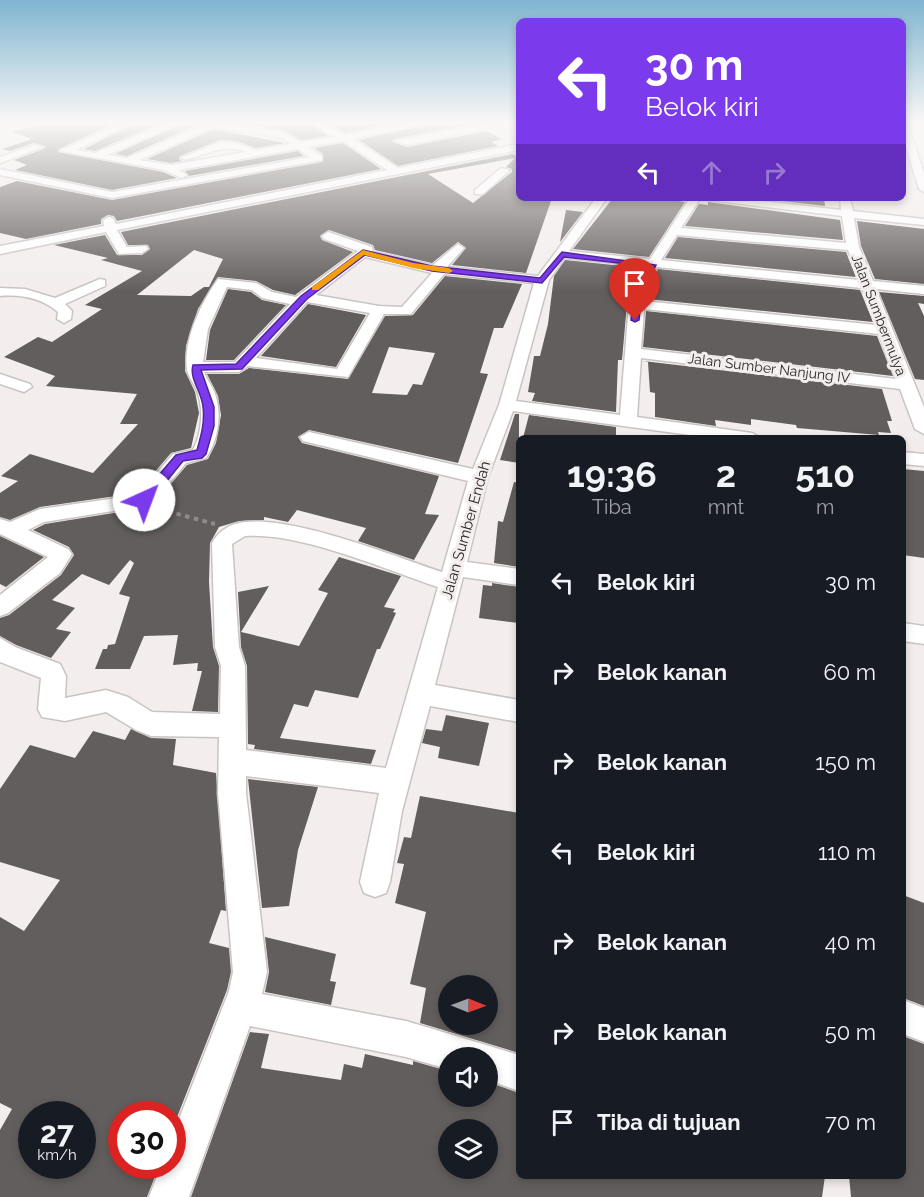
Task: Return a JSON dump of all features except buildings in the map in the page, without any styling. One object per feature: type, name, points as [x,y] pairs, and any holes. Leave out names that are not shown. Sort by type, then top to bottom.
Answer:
[{"type":"street","points":[[38,180],[112,195],[143,190]]},
{"type":"street","points":[[183,180],[198,193]]},
{"type":"street","points":[[110,225],[198,193],[245,180]]},
{"type":"street","points":[[110,181],[143,190],[198,193],[286,180]]},
{"type":"street","points":[[0,250],[49,241],[110,225],[357,180]]},
{"type":"street","points":[[479,192],[496,180]]},
{"type":"street","points":[[336,184],[346,190],[360,191]]},
{"type":"street","name":"Jalan Sumber Endah","points":[[375,882],[396,782],[479,477],[507,405],[542,280],[600,201]]},
{"type":"street","points":[[628,422],[636,304],[652,265],[693,201]]},
{"type":"street","points":[[731,201],[924,222]]},
{"type":"street","name":"Jalan Sumbermulya","points":[[845,201],[853,247],[924,429]]},
{"type":"street","points":[[110,225],[123,251],[142,249]]},
{"type":"street","points":[[672,231],[853,247]]},
{"type":"street","points":[[325,241],[363,253],[439,270],[542,280]]},
{"type":"street","points":[[196,367],[238,367],[302,299],[363,253],[383,245]]},
{"type":"street","points":[[5,528],[47,514],[72,513],[144,500],[180,458],[198,455],[202,451],[209,426],[209,407],[205,390],[197,378],[196,367],[204,317],[222,282],[255,286],[267,296],[379,310],[406,311],[458,248]]},
{"type":"street","points":[[562,254],[652,265],[924,290]]},
{"type":"street","points":[[55,303],[100,283]]},
{"type":"street","points":[[0,292],[13,291],[55,303],[65,311],[64,320]]},
{"type":"street","points":[[636,304],[886,330]]},
{"type":"street","points":[[244,362],[342,374],[379,310]]},
{"type":"street","name":"Jalan Sumber Nanjung IV","points":[[632,352],[906,385]]},
{"type":"street","points":[[0,379],[24,387]]},
{"type":"street","points":[[507,405],[729,435]]},
{"type":"street","points":[[309,437],[479,477]]},
{"type":"street","points":[[906,458],[924,460]]},
{"type":"street","points":[[0,607],[52,567],[61,554],[5,528]]},
{"type":"street","points":[[169,1197],[246,991],[249,958],[232,793],[233,666],[227,648],[222,543],[225,536],[253,529],[293,536],[453,576],[516,578]]},
{"type":"street","points":[[906,632],[924,635]]},
{"type":"street","points":[[0,648],[6,654],[51,671],[54,676],[51,709],[64,710],[103,701],[119,704],[151,724],[231,725]]},
{"type":"street","points":[[420,693],[516,710]]},
{"type":"street","points":[[231,760],[396,782]]},
{"type":"street","points":[[240,1007],[394,1036],[438,1048]]},
{"type":"street","points":[[906,1018],[924,1025]]},
{"type":"street","points":[[498,1066],[516,1072]]},
{"type":"path","points":[[144,500],[148,506],[206,520],[218,526],[225,536]]},
{"type":"slow traffic","points":[[315,289],[363,252],[413,265],[449,271]]},
{"type":"route","points":[[144,500],[168,475],[180,458],[198,455],[202,451],[209,426],[209,407],[205,390],[197,378],[196,367],[239,367],[304,297],[363,252],[432,269],[542,280],[562,254],[652,265],[638,294],[635,320]]}]
